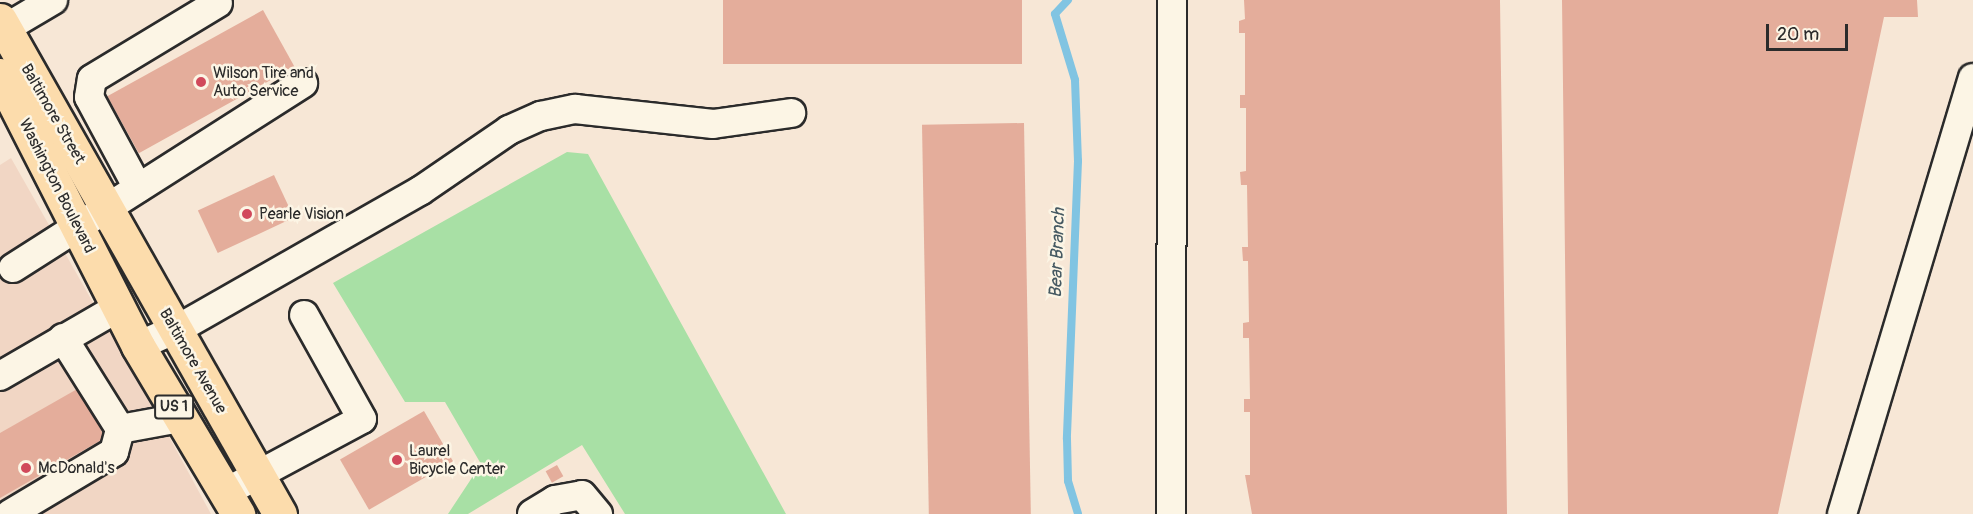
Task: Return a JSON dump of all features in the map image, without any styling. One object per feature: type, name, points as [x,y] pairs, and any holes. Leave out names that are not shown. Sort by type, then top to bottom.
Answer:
[{"type":"main road","name":"Baltimore Street","points":[[2,24],[106,207]]},
{"type":"main road","name":"Washington Boulevard","points":[[0,75],[117,302]]},
{"type":"main road","name":"Baltimore Avenue","points":[[106,207],[280,514]]},
{"type":"main road","name":"US 1","points":[[117,302],[138,346],[232,503]]},
{"type":"street","points":[[2,24],[53,0]]},
{"type":"street","points":[[1171,514],[1172,0]]},
{"type":"street","points":[[138,188],[89,97],[92,80],[218,3]]},
{"type":"street","points":[[1842,514],[1973,78]]},
{"type":"street","points":[[13,268],[303,83]]},
{"type":"street","points":[[138,346],[175,330],[420,190],[509,130],[542,116],[574,109],[713,124],[791,113]]},
{"type":"street","points":[[0,376],[117,302]]},
{"type":"street","points":[[232,503],[257,474],[362,419],[304,315]]},
{"type":"street","points":[[10,514],[114,452],[120,429],[63,338]]},
{"type":"street","points":[[120,429],[180,418]]},
{"type":"street","points":[[532,514],[555,500],[582,495],[598,514]]},
{"type":"shaded area","points":[[11,158],[211,514],[0,514],[0,165]]},
{"type":"green space","points":[[567,152],[588,154],[786,514],[625,514],[582,445],[468,514],[448,514],[481,464],[445,402],[405,402],[333,283]]},
{"type":"building","points":[[723,0],[1022,0],[1022,64],[723,64]]},
{"type":"building","points":[[1244,0],[1500,0],[1507,514],[1252,514],[1245,475],[1250,475],[1250,412],[1244,412],[1244,399],[1250,399],[1249,338],[1243,338],[1243,323],[1249,322],[1248,261],[1243,261],[1242,247],[1248,247],[1247,185],[1241,185],[1240,172],[1246,171],[1246,108],[1240,108],[1240,95],[1245,95],[1245,33],[1239,33],[1239,21],[1245,19]]},
{"type":"building","points":[[1562,0],[1917,0],[1918,17],[1884,17],[1778,514],[1568,514]]},
{"type":"building","name":"Wilson Tire and Auto Service","points":[[263,10],[295,67],[139,153],[107,96]]},
{"type":"building","points":[[1024,123],[1031,514],[929,514],[922,125]]},
{"type":"building","name":"Pearle Vision","points":[[274,175],[294,218],[218,253],[198,210]]},
{"type":"building","name":"McDonald's","points":[[79,388],[105,438],[0,498],[0,433]]},
{"type":"building","name":"Laurel Bicycle Center","points":[[424,411],[453,461],[369,510],[340,460]]},
{"type":"building","points":[[557,465],[563,476],[552,483],[546,471]]},
{"type":"waterway","name":"Bear Branch","points":[[1068,0],[1055,14],[1075,80],[1078,161],[1067,439],[1068,481],[1078,514]]},
{"type":"place","name":"Wilson Tire and Auto Service","points":[[201,82]]},
{"type":"place","name":"Pearle Vision","points":[[247,214]]},
{"type":"place","name":"Laurel Bicycle Center","points":[[397,460]]},
{"type":"place","name":"McDonald's","points":[[26,468]]}]
